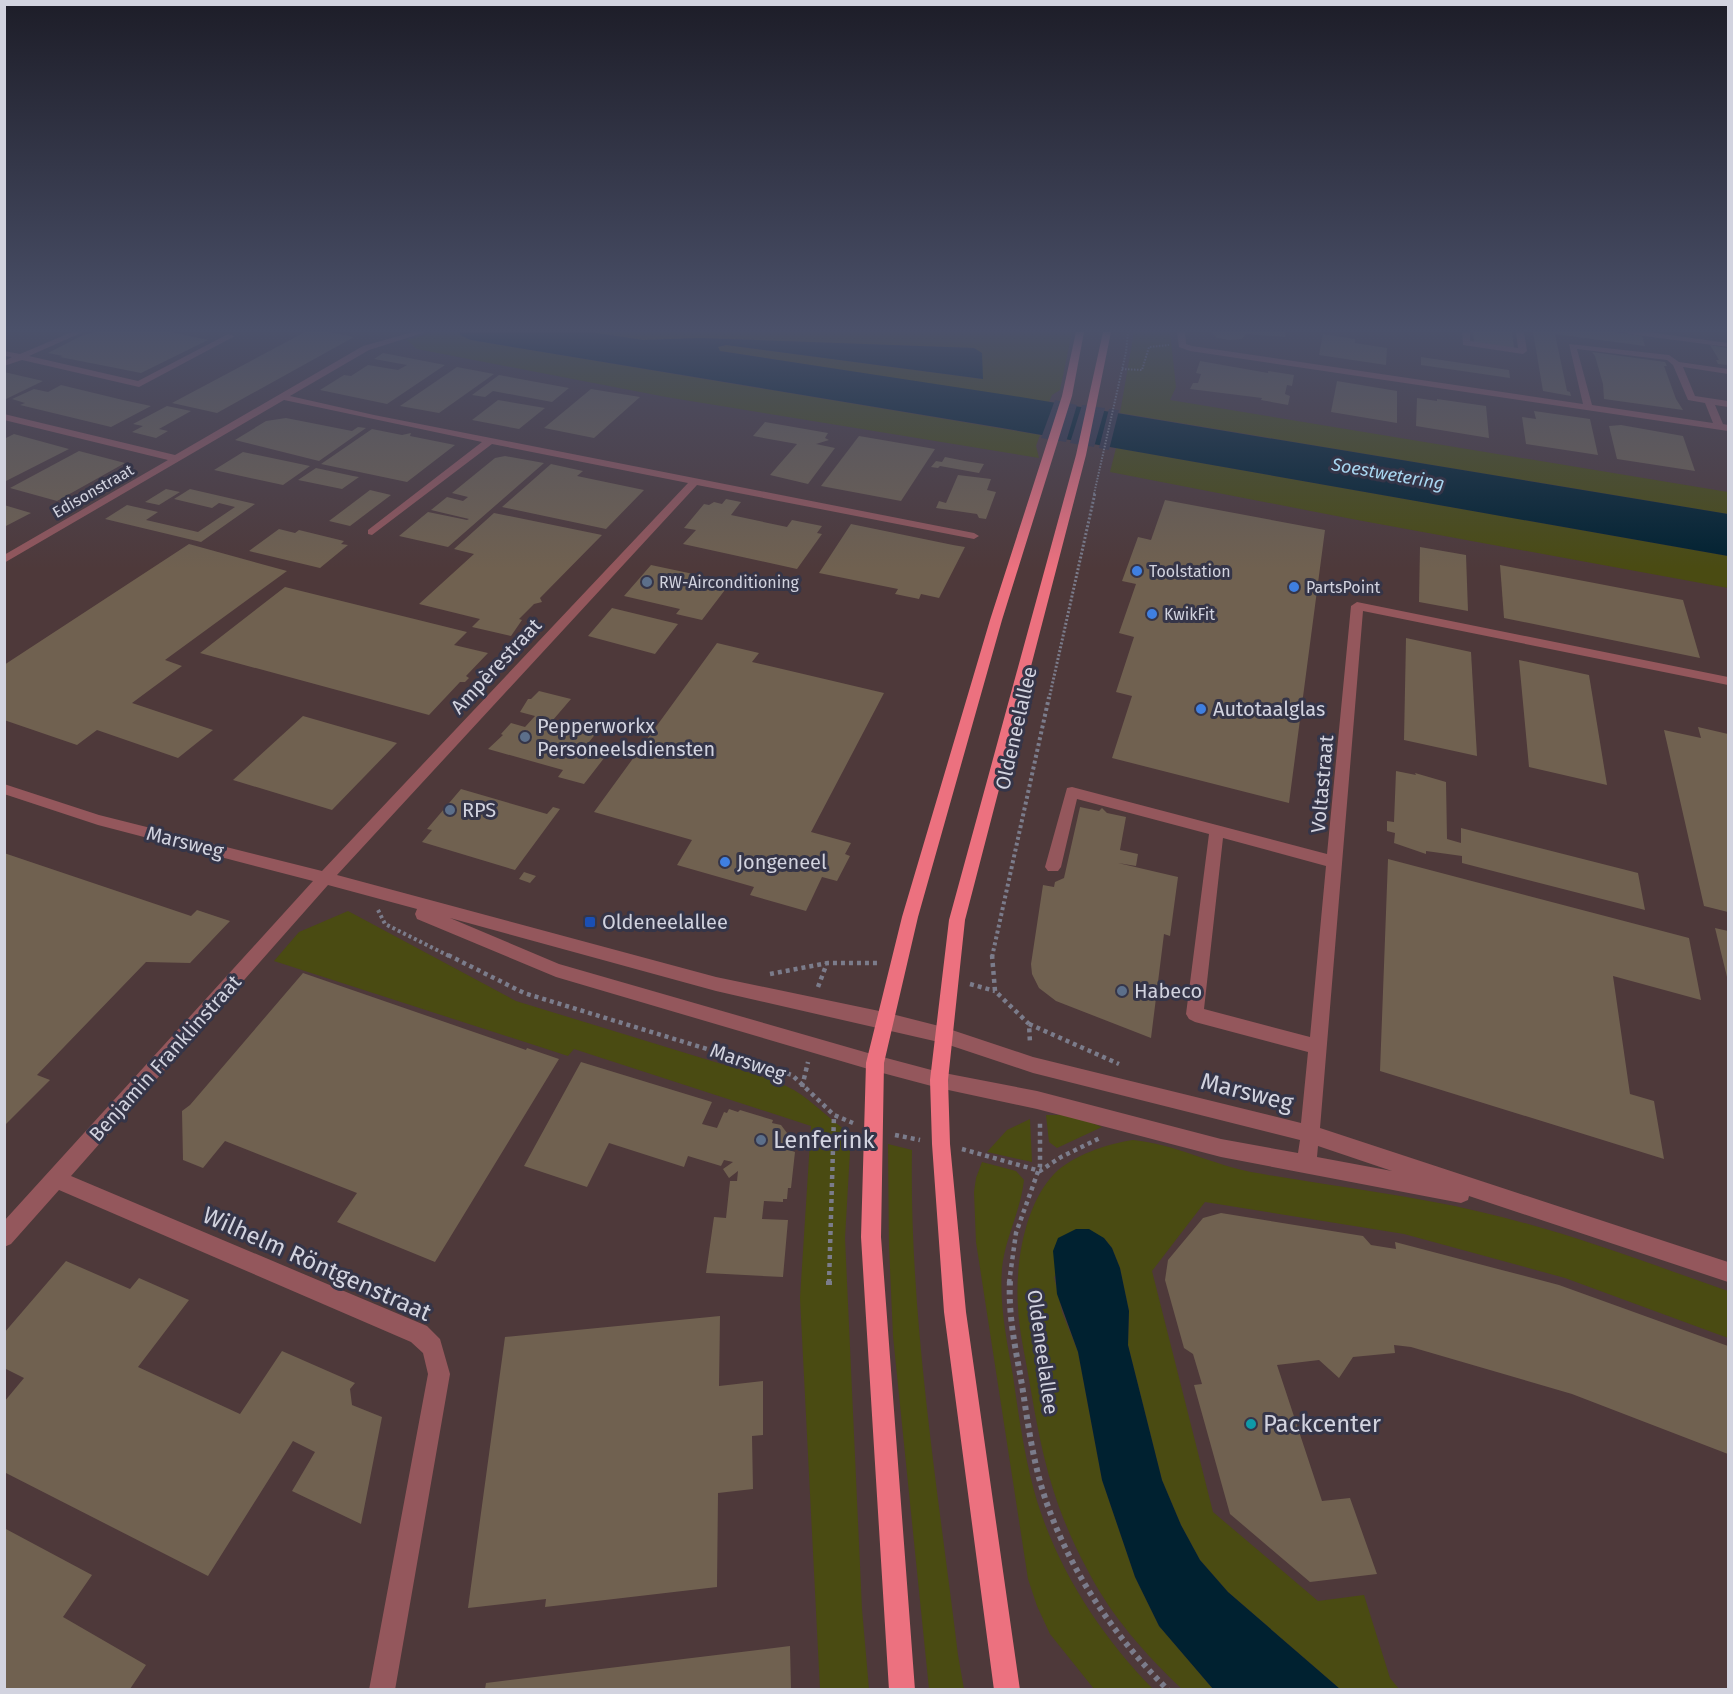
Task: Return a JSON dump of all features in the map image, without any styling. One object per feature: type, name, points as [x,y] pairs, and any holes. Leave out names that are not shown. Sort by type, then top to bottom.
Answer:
[{"type":"main road","points":[[902,1689],[871,1237],[875,1063],[898,965],[996,620],[1062,411]]},
{"type":"main road","name":"Oldeneelallee","points":[[1007,1689],[955,1312],[941,1144],[939,1080],[957,920],[1091,411]]},
{"type":"street","name":"Edisonstraat","points":[[4,560],[259,411]]},
{"type":"street","points":[[351,411],[974,536]]},
{"type":"street","points":[[1638,411],[1721,424],[1728,420]]},
{"type":"street","points":[[4,417],[178,459]]},
{"type":"street","points":[[372,532],[491,440]]},
{"type":"street","name":"Ampèrestraat","points":[[325,878],[695,481]]},
{"type":"street","name":"Voltastraat","points":[[1308,1164],[1358,606],[1728,681]]},
{"type":"street","name":"Marsweg","points":[[4,789],[98,820],[325,878],[716,984],[884,1020],[943,1035],[1034,1065],[1310,1134],[1728,1272]]},
{"type":"street","points":[[1053,867],[1072,792],[1335,862]]},
{"type":"street","points":[[1217,830],[1195,1014],[1318,1047]]},
{"type":"street","name":"Benjamin Franklinstraat","points":[[4,1237],[325,878]]},
{"type":"street","name":"Marsweg","points":[[368,891],[556,970],[875,1063],[939,1080],[1037,1100],[1221,1148],[1517,1203]]},
{"type":"street","name":"Wilhelm Röntgenstraat","points":[[57,1180],[419,1334],[432,1347],[439,1374],[382,1689]]},
{"type":"path","name":"Oldeneelallee","points":[[995,991],[992,954],[1113,411]]},
{"type":"path","name":"Marsweg","points":[[368,891],[385,924],[524,993],[792,1076],[834,1115],[873,1130],[941,1144],[1040,1171]]},
{"type":"path","points":[[758,976],[828,963],[898,965]]},
{"type":"path","points":[[949,981],[972,984],[995,991],[1029,1024],[1034,1065]]},
{"type":"path","name":"Oldeneelallee","points":[[1037,1100],[1040,1171],[1016,1236],[1009,1290],[1024,1397],[1039,1475],[1058,1529],[1081,1577],[1113,1629],[1135,1656],[1168,1689]]},
{"type":"path","points":[[829,1285],[834,1115]]},
{"type":"path","points":[[1040,1171],[1061,1157],[1097,1139],[1139,1127]]},
{"type":"shaded area","points":[[5,411],[1728,411],[1728,1689],[5,1689]]},
{"type":"shaded area","points":[[752,411],[897,411],[1040,435],[1036,446],[1039,458]]},
{"type":"shaded area","points":[[1120,411],[1237,411],[1728,492],[1728,514],[1120,413]]},
{"type":"shaded area","points":[[1116,448],[1728,556],[1728,588],[1110,472]]},
{"type":"shaded area","points":[[348,911],[516,1001],[785,1085],[802,1095],[851,1134],[845,1238],[862,1609],[869,1689],[820,1689],[800,1298],[811,1126],[574,1049],[568,1056],[274,961],[299,932]]},
{"type":"shaded area","points":[[1046,1115],[1072,1115],[1102,1127],[1057,1148],[1049,1142]]},
{"type":"shaded area","points":[[1030,1119],[1032,1162],[987,1152],[1007,1130]]},
{"type":"shaded area","points":[[1133,1140],[1178,1150],[1251,1172],[1395,1195],[1481,1212],[1544,1228],[1606,1248],[1728,1291],[1728,1338],[1565,1278],[1404,1234],[1205,1202],[1152,1271],[1213,1512],[1318,1601],[1364,1595],[1390,1678],[1399,1689],[1340,1689],[1228,1592],[1200,1560],[1181,1525],[1162,1480],[1128,1345],[1129,1311],[1120,1268],[1112,1248],[1104,1238],[1054,1277],[1062,1312],[1078,1352],[1102,1480],[1135,1577],[1159,1626],[1213,1689],[1183,1690],[1155,1663],[1118,1618],[1096,1586],[1075,1545],[1056,1499],[1043,1454],[1019,1316],[1017,1291],[1020,1255],[1035,1202],[1044,1187],[1062,1167],[1080,1156],[1112,1144]]},
{"type":"shaded area","points":[[888,1144],[912,1150],[915,1276],[926,1403],[964,1689],[929,1689],[893,1336]]},
{"type":"shaded area","points":[[982,1162],[1016,1171],[1024,1180],[1004,1257],[1002,1296],[1006,1336],[1023,1439],[1037,1501],[1057,1553],[1084,1602],[1116,1648],[1153,1689],[1094,1689],[1050,1634],[1028,1579],[976,1242],[974,1192]]},
{"type":"water","name":"Soestwetering","points":[[900,411],[1105,411],[1728,514],[1728,556]]},
{"type":"water","points":[[1076,1229],[1089,1229],[1104,1238],[1112,1248],[1120,1268],[1129,1311],[1128,1345],[1162,1480],[1181,1525],[1200,1560],[1228,1592],[1340,1689],[1213,1689],[1159,1626],[1135,1577],[1102,1480],[1078,1352],[1057,1294],[1053,1251],[1058,1238]]},
{"type":"pier","points":[[1051,411],[1075,411],[1066,442],[1041,438]]},
{"type":"pier","points":[[1080,411],[1104,411],[1094,447],[1070,443]]},
{"type":"pier","points":[[1108,411],[1119,411],[1109,450],[1099,448]]},
{"type":"building","points":[[45,411],[141,411],[111,427]]},
{"type":"building","points":[[157,411],[191,411],[159,429],[168,431],[156,438],[132,432],[143,426],[133,424]]},
{"type":"building","points":[[484,411],[541,411],[519,429],[472,420]]},
{"type":"building","points":[[564,411],[624,411],[594,438],[544,428]]},
{"type":"building","points":[[1397,411],[1397,423],[1331,412]]},
{"type":"building","points":[[1417,411],[1486,411],[1489,438],[1416,426]]},
{"type":"building","points":[[1534,411],[1590,419],[1598,455],[1526,444],[1522,417],[1536,419]]},
{"type":"building","points":[[286,418],[352,431],[358,427],[366,428],[319,461],[235,440],[266,421]]},
{"type":"building","points":[[765,422],[828,433],[825,438],[829,440],[816,444],[835,448],[808,484],[770,475],[797,444],[753,436]]},
{"type":"building","points":[[1621,425],[1683,436],[1695,471],[1617,459],[1609,426]]},
{"type":"building","points":[[372,429],[402,435],[411,433],[410,436],[455,445],[407,482],[321,464]]},
{"type":"building","points":[[14,434],[69,449],[4,482],[4,439]]},
{"type":"building","points":[[859,436],[935,449],[901,501],[821,486]]},
{"type":"building","points":[[79,451],[125,463],[57,501],[10,488]]},
{"type":"building","points":[[243,452],[310,466],[283,485],[214,470]]},
{"type":"building","points":[[505,456],[544,463],[448,547],[399,536],[428,512],[469,519],[431,510],[447,497],[463,501],[468,497],[452,493],[495,458]]},
{"type":"building","points":[[945,457],[984,464],[979,473],[940,466],[931,467],[936,461],[942,462]]},
{"type":"building","points":[[551,464],[583,471],[577,476],[644,490],[606,529],[502,507]]},
{"type":"building","points":[[316,468],[359,477],[342,489],[298,480]]},
{"type":"building","points":[[958,475],[991,479],[987,490],[996,492],[986,519],[979,518],[977,514],[936,508],[939,501],[946,503]]},
{"type":"building","points":[[166,489],[180,492],[159,505],[145,502]]},
{"type":"building","points":[[190,489],[255,504],[201,542],[105,519],[127,505],[158,512],[146,520],[198,532],[235,507],[219,503],[212,508],[174,499]]},
{"type":"building","points":[[370,490],[391,495],[350,526],[329,521]]},
{"type":"building","points":[[726,499],[741,502],[731,515],[787,527],[792,520],[822,526],[817,533],[822,534],[797,569],[683,544],[696,530],[684,528],[704,504],[709,505],[714,502],[722,504]]},
{"type":"building","points":[[1165,500],[1325,530],[1289,803],[1112,758],[1132,696],[1116,692],[1134,637],[1119,633],[1136,584],[1122,581],[1138,537],[1151,540]]},
{"type":"building","points":[[4,505],[31,513],[4,527]]},
{"type":"building","points":[[494,513],[602,535],[540,598],[542,602],[534,604],[519,619],[522,620],[511,636],[472,627],[480,619],[419,604],[474,554],[454,549]]},
{"type":"building","points":[[851,524],[965,547],[939,598],[921,594],[919,599],[895,594],[898,589],[819,573]]},
{"type":"building","points":[[279,529],[295,533],[299,530],[344,541],[341,544],[348,545],[320,568],[249,551]]},
{"type":"building","points":[[189,544],[287,571],[165,660],[182,666],[132,703],[213,730],[178,758],[97,730],[77,745],[4,720],[4,665]]},
{"type":"building","points":[[1420,547],[1466,555],[1468,611],[1419,602]]},
{"type":"building","points":[[651,565],[731,582],[702,620],[676,614],[680,609],[624,596]]},
{"type":"building","points":[[1500,565],[1683,600],[1700,658],[1504,618]]},
{"type":"building","points":[[285,587],[467,632],[454,645],[488,653],[466,676],[469,678],[465,682],[460,682],[429,715],[200,653]]},
{"type":"building","points":[[612,608],[678,624],[655,654],[588,636]]},
{"type":"building","points":[[1406,638],[1471,652],[1477,756],[1404,740]]},
{"type":"building","points":[[717,643],[759,653],[752,662],[884,693],[811,832],[851,843],[845,854],[850,856],[837,881],[822,877],[806,911],[750,895],[754,887],[677,865],[692,840],[594,812]]},
{"type":"building","points":[[1519,660],[1589,675],[1607,785],[1529,767]]},
{"type":"building","points":[[539,691],[571,699],[553,720],[597,732],[585,747],[608,753],[584,784],[558,777],[563,770],[488,749],[503,735],[501,734],[511,723],[525,727],[535,716],[520,712],[528,699]]},
{"type":"building","points":[[303,716],[397,743],[332,810],[233,780]]},
{"type":"building","points":[[1698,727],[1728,734],[1728,912],[1704,906],[1664,730],[1701,738]]},
{"type":"building","points":[[1396,771],[1416,775],[1415,773],[1446,782],[1447,839],[1461,843],[1461,828],[1638,873],[1645,910],[1462,863],[1462,856],[1426,851],[1426,854],[1394,843],[1395,833],[1387,831],[1387,821],[1394,822]]},
{"type":"building","points":[[461,789],[547,814],[553,807],[560,809],[515,870],[422,842],[432,830],[427,829]]},
{"type":"building","points":[[1080,807],[1099,811],[1102,808],[1107,813],[1126,817],[1120,850],[1138,854],[1136,866],[1118,863],[1178,877],[1170,936],[1164,934],[1151,1038],[1056,1001],[1039,988],[1032,974],[1031,964],[1043,885],[1054,887],[1055,882],[1064,878]]},
{"type":"building","points":[[4,853],[191,916],[197,910],[230,921],[190,963],[146,962],[37,1075],[50,1080],[4,1126]]},
{"type":"building","points":[[1388,859],[1689,938],[1701,1000],[1613,976],[1630,1094],[1654,1101],[1664,1159],[1380,1071]]},
{"type":"building","points":[[524,872],[536,876],[530,883],[519,879]]},
{"type":"building","points":[[1715,928],[1728,931],[1728,981]]},
{"type":"building","points":[[303,973],[526,1050],[527,1048],[559,1059],[435,1262],[337,1222],[357,1193],[225,1141],[203,1168],[183,1160],[182,1111],[190,1105]]},
{"type":"building","points":[[581,1062],[712,1102],[702,1124],[717,1128],[724,1112],[727,1113],[729,1109],[773,1120],[772,1123],[781,1125],[793,1141],[792,1151],[795,1152],[791,1188],[788,1188],[787,1199],[783,1199],[783,1202],[764,1201],[762,1219],[788,1220],[783,1277],[706,1273],[714,1217],[726,1218],[730,1181],[737,1181],[738,1171],[729,1178],[723,1169],[733,1162],[724,1160],[721,1166],[688,1156],[684,1167],[609,1143],[587,1187],[524,1166]]},
{"type":"building","name":"Packcenter","points":[[1221,1213],[1363,1236],[1371,1245],[1396,1249],[1395,1242],[1559,1285],[1728,1346],[1728,1454],[1572,1394],[1411,1347],[1394,1345],[1395,1353],[1353,1357],[1339,1378],[1319,1360],[1277,1365],[1322,1501],[1350,1498],[1377,1574],[1310,1582],[1230,1514],[1194,1385],[1202,1384],[1193,1354],[1184,1348],[1165,1280],[1168,1260],[1203,1218]]},
{"type":"building","points":[[66,1261],[130,1289],[139,1278],[189,1300],[138,1367],[240,1414],[282,1351],[355,1383],[350,1389],[352,1405],[382,1417],[361,1524],[292,1491],[315,1452],[293,1441],[208,1576],[4,1472],[4,1402],[24,1378],[4,1368],[4,1333]]},
{"type":"building","points":[[720,1316],[719,1386],[763,1381],[763,1435],[752,1436],[753,1489],[718,1493],[717,1587],[545,1607],[546,1599],[468,1608],[505,1337]]},
{"type":"building","points":[[4,1528],[92,1575],[63,1617],[146,1665],[130,1689],[4,1689]]},
{"type":"building","points":[[790,1646],[791,1689],[485,1689],[486,1683]]},
{"type":"place","name":"Toolstation","points":[[1137,571]]},
{"type":"place","name":"RW-Airconditioning","points":[[647,582]]},
{"type":"place","name":"PartsPoint","points":[[1294,587]]},
{"type":"place","name":"KwikFit","points":[[1152,614]]},
{"type":"place","name":"Autotaalglas","points":[[1201,709]]},
{"type":"place","name":"Pepperworkx Personeelsdiensten","points":[[525,737]]},
{"type":"place","name":"RPS","points":[[450,810]]},
{"type":"place","name":"Jongeneel","points":[[725,862]]},
{"type":"place","name":"Oldeneelallee","points":[[590,922]]},
{"type":"place","name":"Habeco","points":[[1122,991]]},
{"type":"place","name":"Lenferink","points":[[761,1140]]},
{"type":"place","name":"Packcenter","points":[[1251,1424]]}]
